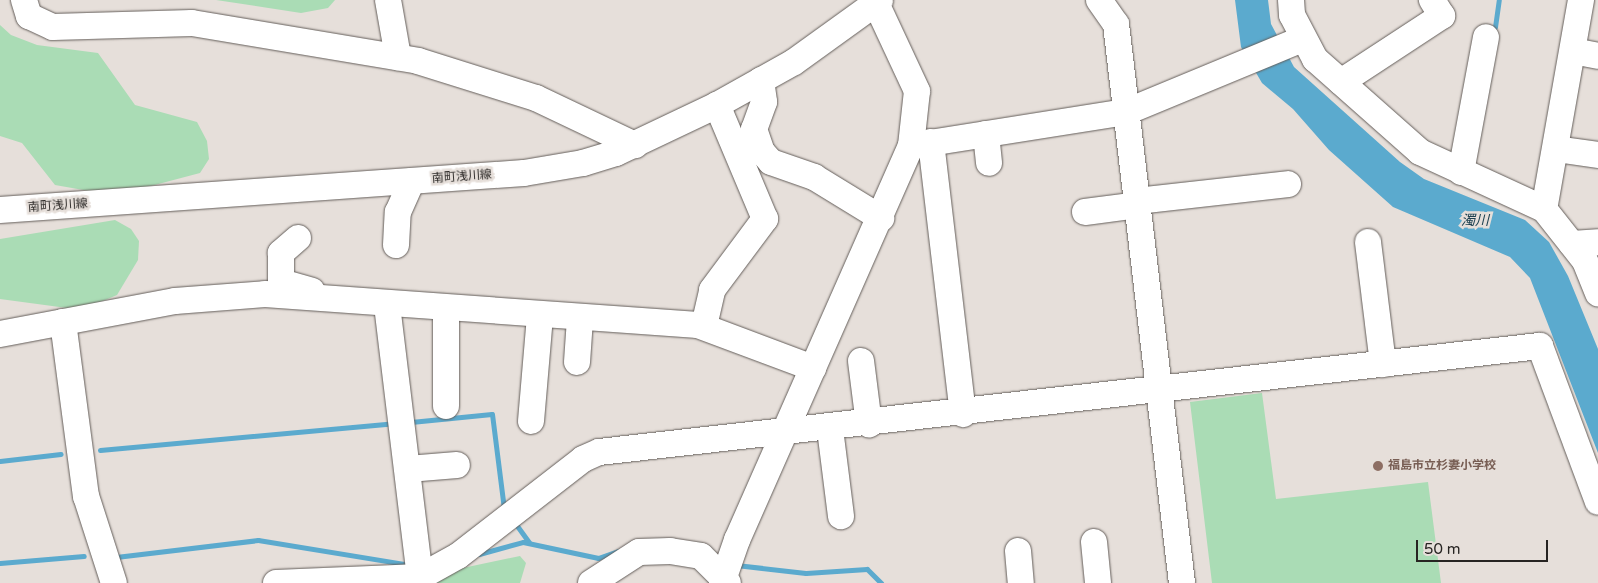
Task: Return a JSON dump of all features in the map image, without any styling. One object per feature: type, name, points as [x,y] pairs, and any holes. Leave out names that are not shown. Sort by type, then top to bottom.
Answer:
[{"type":"street","points":[[24,0],[29,16],[53,27],[192,23],[398,57],[527,95],[635,144]]},
{"type":"street","points":[[388,0],[398,57]]},
{"type":"street","points":[[1099,0],[1116,24],[1182,583]]},
{"type":"street","points":[[1291,0],[1300,40],[1315,59],[1420,152],[1544,209],[1585,261],[1598,293]]},
{"type":"street","points":[[1340,82],[1442,16],[1432,0]]},
{"type":"street","points":[[1544,209],[1556,148],[1586,54],[1581,0]]},
{"type":"street","points":[[878,1],[917,91],[921,144],[963,414]]},
{"type":"street","name":"南町浅川線","points":[[0,210],[412,181],[553,168],[600,158],[635,144],[717,105],[761,80],[878,1]]},
{"type":"street","points":[[1461,172],[1486,37]]},
{"type":"street","points":[[921,144],[1126,112],[1239,67],[1300,40]]},
{"type":"street","points":[[761,80],[764,102],[754,129],[762,152],[771,162],[814,177],[881,218]]},
{"type":"street","points":[[704,326],[712,290],[765,219],[717,105]]},
{"type":"street","points":[[986,134],[989,164]]},
{"type":"street","points":[[591,583],[639,552],[694,552],[725,581],[813,368],[881,218],[921,144]]},
{"type":"street","points":[[1556,148],[1598,155]]},
{"type":"street","points":[[396,245],[398,212],[412,181]]},
{"type":"street","points":[[1086,212],[1137,203],[1288,184]]},
{"type":"street","points":[[298,238],[281,253],[281,282],[320,292],[332,300]]},
{"type":"street","points":[[1368,242],[1383,364]]},
{"type":"street","points":[[1572,244],[1598,242]]},
{"type":"street","points":[[0,334],[221,296],[332,300],[580,319],[704,326],[813,368]]},
{"type":"street","points":[[387,305],[420,577]]},
{"type":"street","points":[[446,308],[446,406]]},
{"type":"street","points":[[531,421],[540,316]]},
{"type":"street","points":[[577,362],[580,319]]},
{"type":"street","points":[[63,322],[86,496],[114,583]]},
{"type":"street","points":[[276,583],[420,577],[458,556],[582,459],[599,452],[963,414],[1540,346],[1598,502]]},
{"type":"street","points":[[861,361],[869,424]]},
{"type":"street","points":[[830,428],[841,516]]},
{"type":"street","points":[[408,470],[457,465]]},
{"type":"street","points":[[1094,542],[1098,583]]},
{"type":"street","points":[[1018,551],[1021,583]]},
{"type":"green space","points":[[216,0],[335,0],[328,8],[301,13]]},
{"type":"green space","points":[[0,25],[11,35],[37,45],[98,53],[135,105],[197,122],[207,141],[209,159],[200,173],[147,187],[89,191],[55,185],[22,143],[0,136]]},
{"type":"green space","points":[[115,220],[131,229],[139,241],[138,260],[117,295],[91,306],[67,308],[0,299],[0,239]]},
{"type":"green space","points":[[1262,393],[1276,499],[1428,482],[1441,583],[1212,583],[1190,402]]},
{"type":"green space","points":[[520,556],[526,563],[520,583],[392,583]]},
{"type":"water","name":"濁川","points":[[1235,0],[1268,0],[1271,24],[1294,67],[1400,162],[1424,179],[1525,220],[1549,242],[1568,276],[1598,349],[1598,453],[1530,278],[1510,257],[1393,207],[1329,150],[1293,109],[1262,83],[1241,47]]},
{"type":"waterway","points":[[1495,27],[1499,0]]},
{"type":"waterway","points":[[411,422],[492,414],[504,509]]},
{"type":"waterway","points":[[100,450],[394,423]]},
{"type":"waterway","points":[[0,461],[61,454]]},
{"type":"waterway","points":[[515,523],[529,542]]},
{"type":"waterway","points":[[116,557],[258,540],[410,565]]},
{"type":"waterway","points":[[479,554],[523,542],[598,558],[618,551]]},
{"type":"waterway","points":[[0,563],[84,556]]},
{"type":"waterway","points":[[736,565],[806,573],[867,569],[881,583]]},
{"type":"place","name":"福島市立杉妻小学校","points":[[1378,466]]}]
